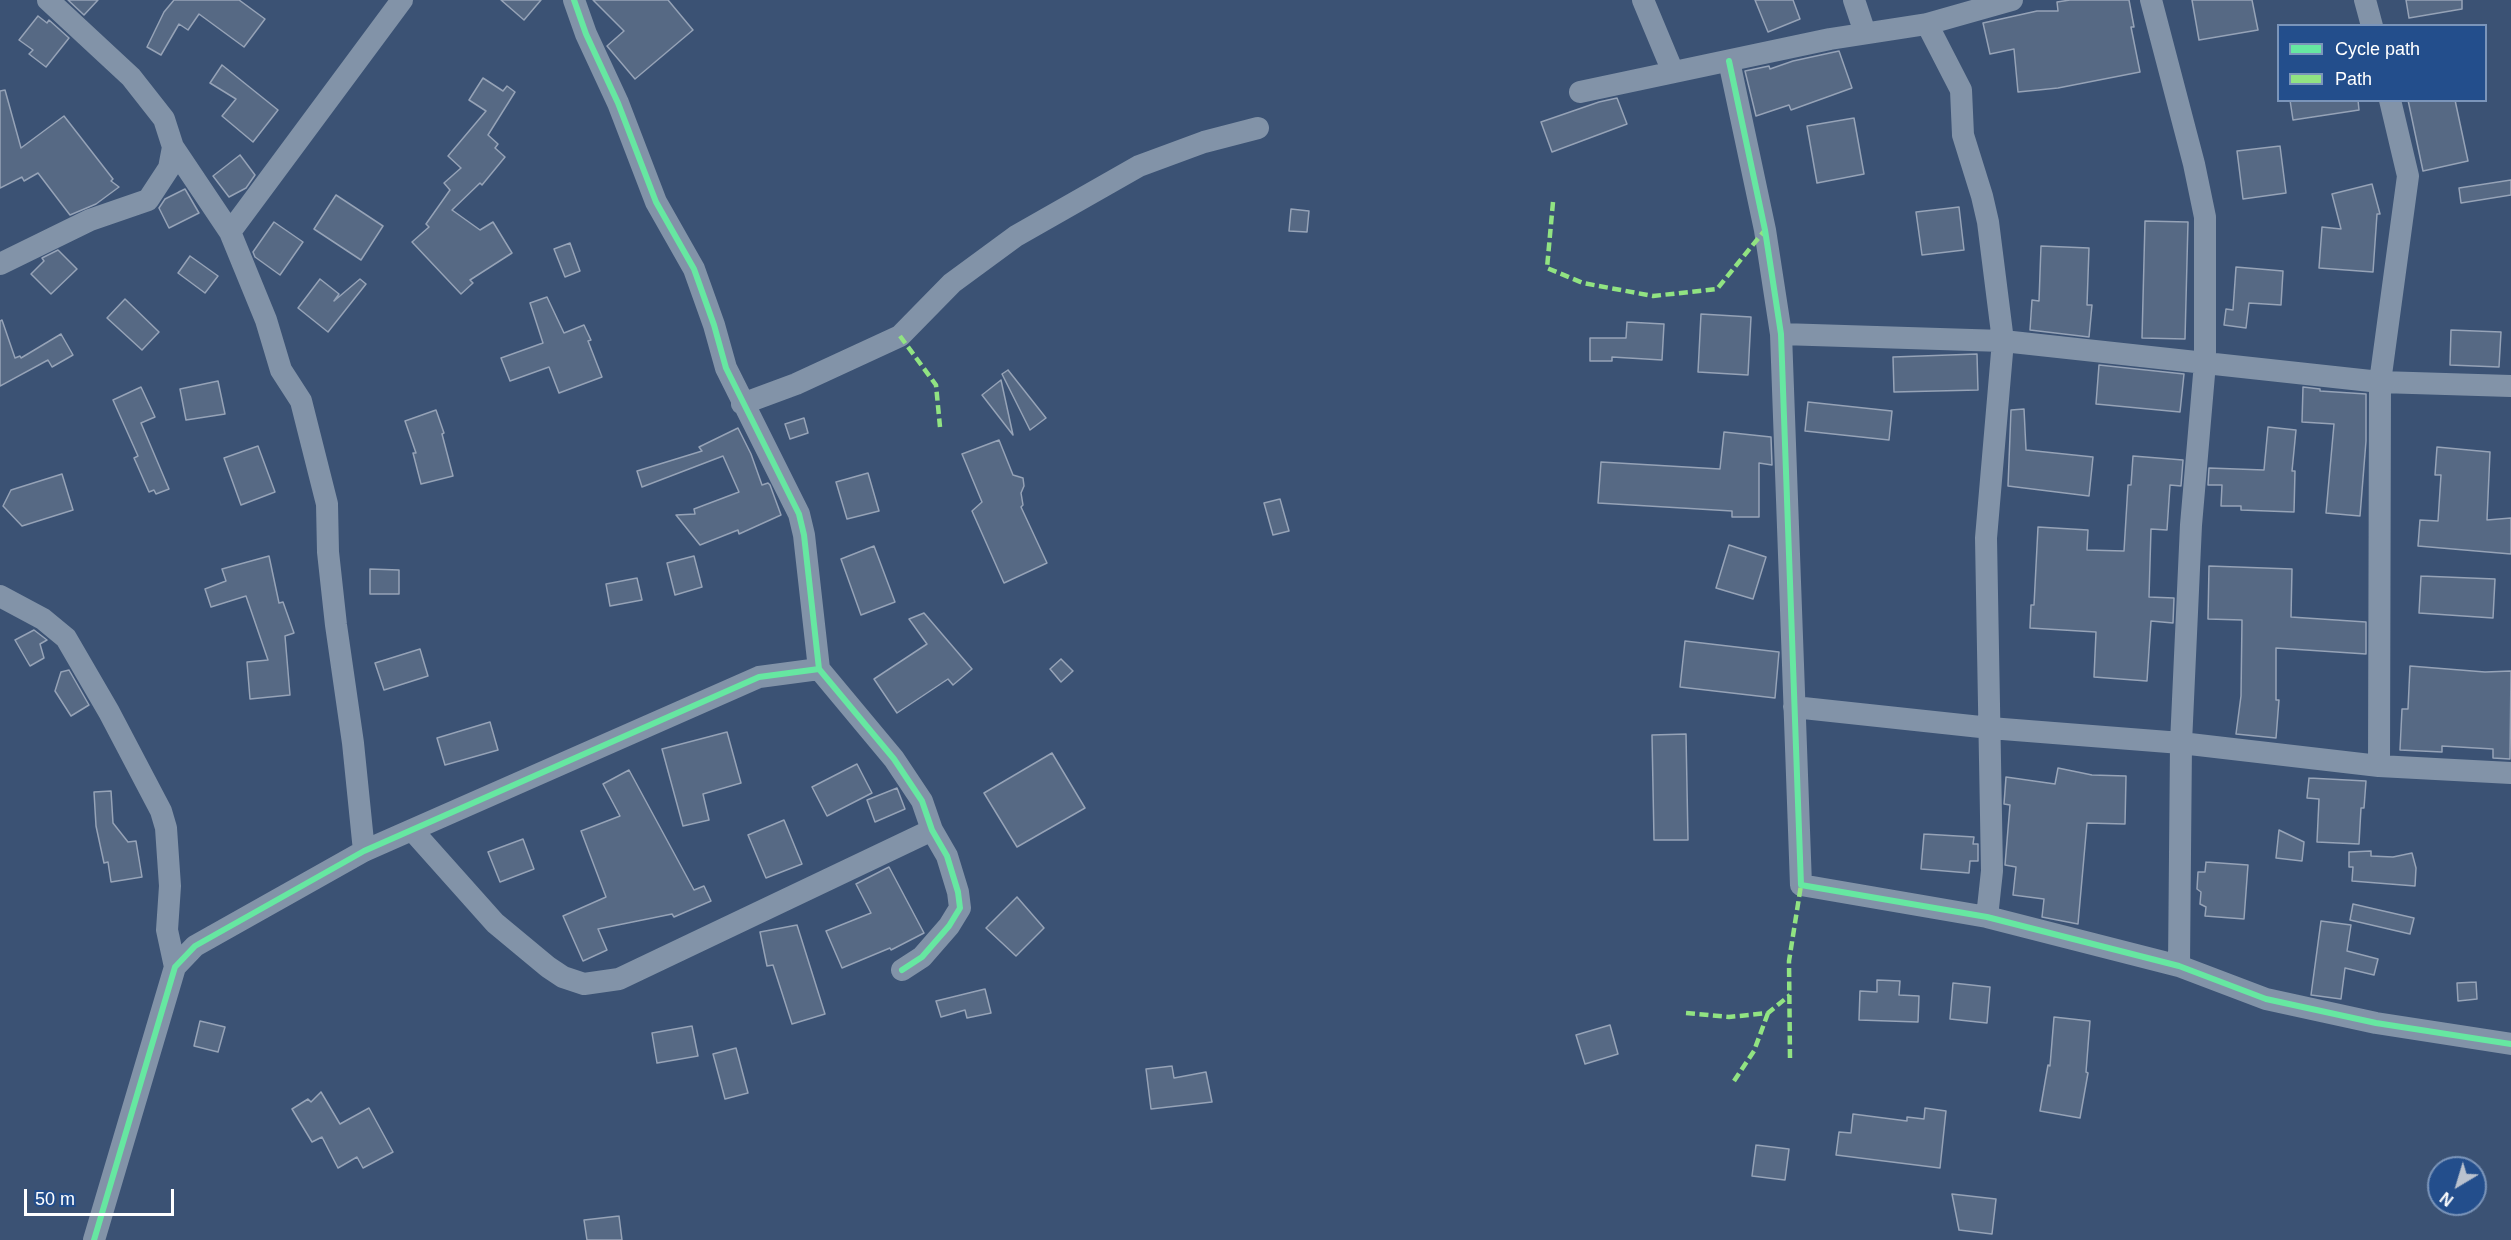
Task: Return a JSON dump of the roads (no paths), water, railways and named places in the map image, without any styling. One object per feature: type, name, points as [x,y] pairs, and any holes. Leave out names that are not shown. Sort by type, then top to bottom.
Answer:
[{"type":"street","points":[[48,0],[131,77],[164,119],[173,147],[230,232],[266,320],[281,370],[301,401],[324,491],[336,625],[353,743],[364,851]]},
{"type":"street","points":[[230,232],[402,0]]},
{"type":"street","points":[[574,0],[586,34],[618,103],[656,202],[694,269],[714,325],[726,368],[799,514],[804,535],[819,669],[894,759],[922,801],[932,830],[947,856],[958,892],[960,908],[949,926],[922,957],[902,970]]},
{"type":"street","points":[[1643,0],[1673,72]]},
{"type":"street","points":[[1854,0],[1865,33]]},
{"type":"street","points":[[1580,92],[1865,33],[1927,24],[2012,0]]},
{"type":"street","points":[[2151,0],[2194,164],[2205,217],[2205,363],[2191,525],[2181,743],[2179,966]]},
{"type":"street","points":[[2365,0],[2371,24]]},
{"type":"street","points":[[1927,24],[1961,90],[1962,135],[1988,222],[2003,341],[1986,538],[1992,871],[1987,917]]},
{"type":"street","points":[[1729,61],[1766,230],[1781,334],[1801,885],[1987,917],[2179,966],[2266,999],[2376,1023],[2511,1044]]},
{"type":"street","points":[[2379,766],[2380,382],[2408,176],[2390,102]]},
{"type":"street","points":[[742,404],[796,384],[900,336],[952,283],[1016,236],[1139,166],[1204,142],[1258,128]]},
{"type":"street","points":[[0,264],[90,220],[148,200],[169,168],[173,147]]},
{"type":"street","points":[[1781,334],[2003,341],[2380,382],[2511,386]]},
{"type":"street","points":[[0,596],[43,619],[66,638],[109,712],[161,811],[166,828],[170,886],[167,930],[175,968]]},
{"type":"street","points":[[94,1240],[175,968],[195,946],[364,851],[759,677],[819,669]]},
{"type":"street","points":[[1794,707],[1990,728],[2181,743],[2379,766],[2511,773]]},
{"type":"street","points":[[412,830],[495,923],[548,967],[584,984],[619,979],[932,830]]}]
